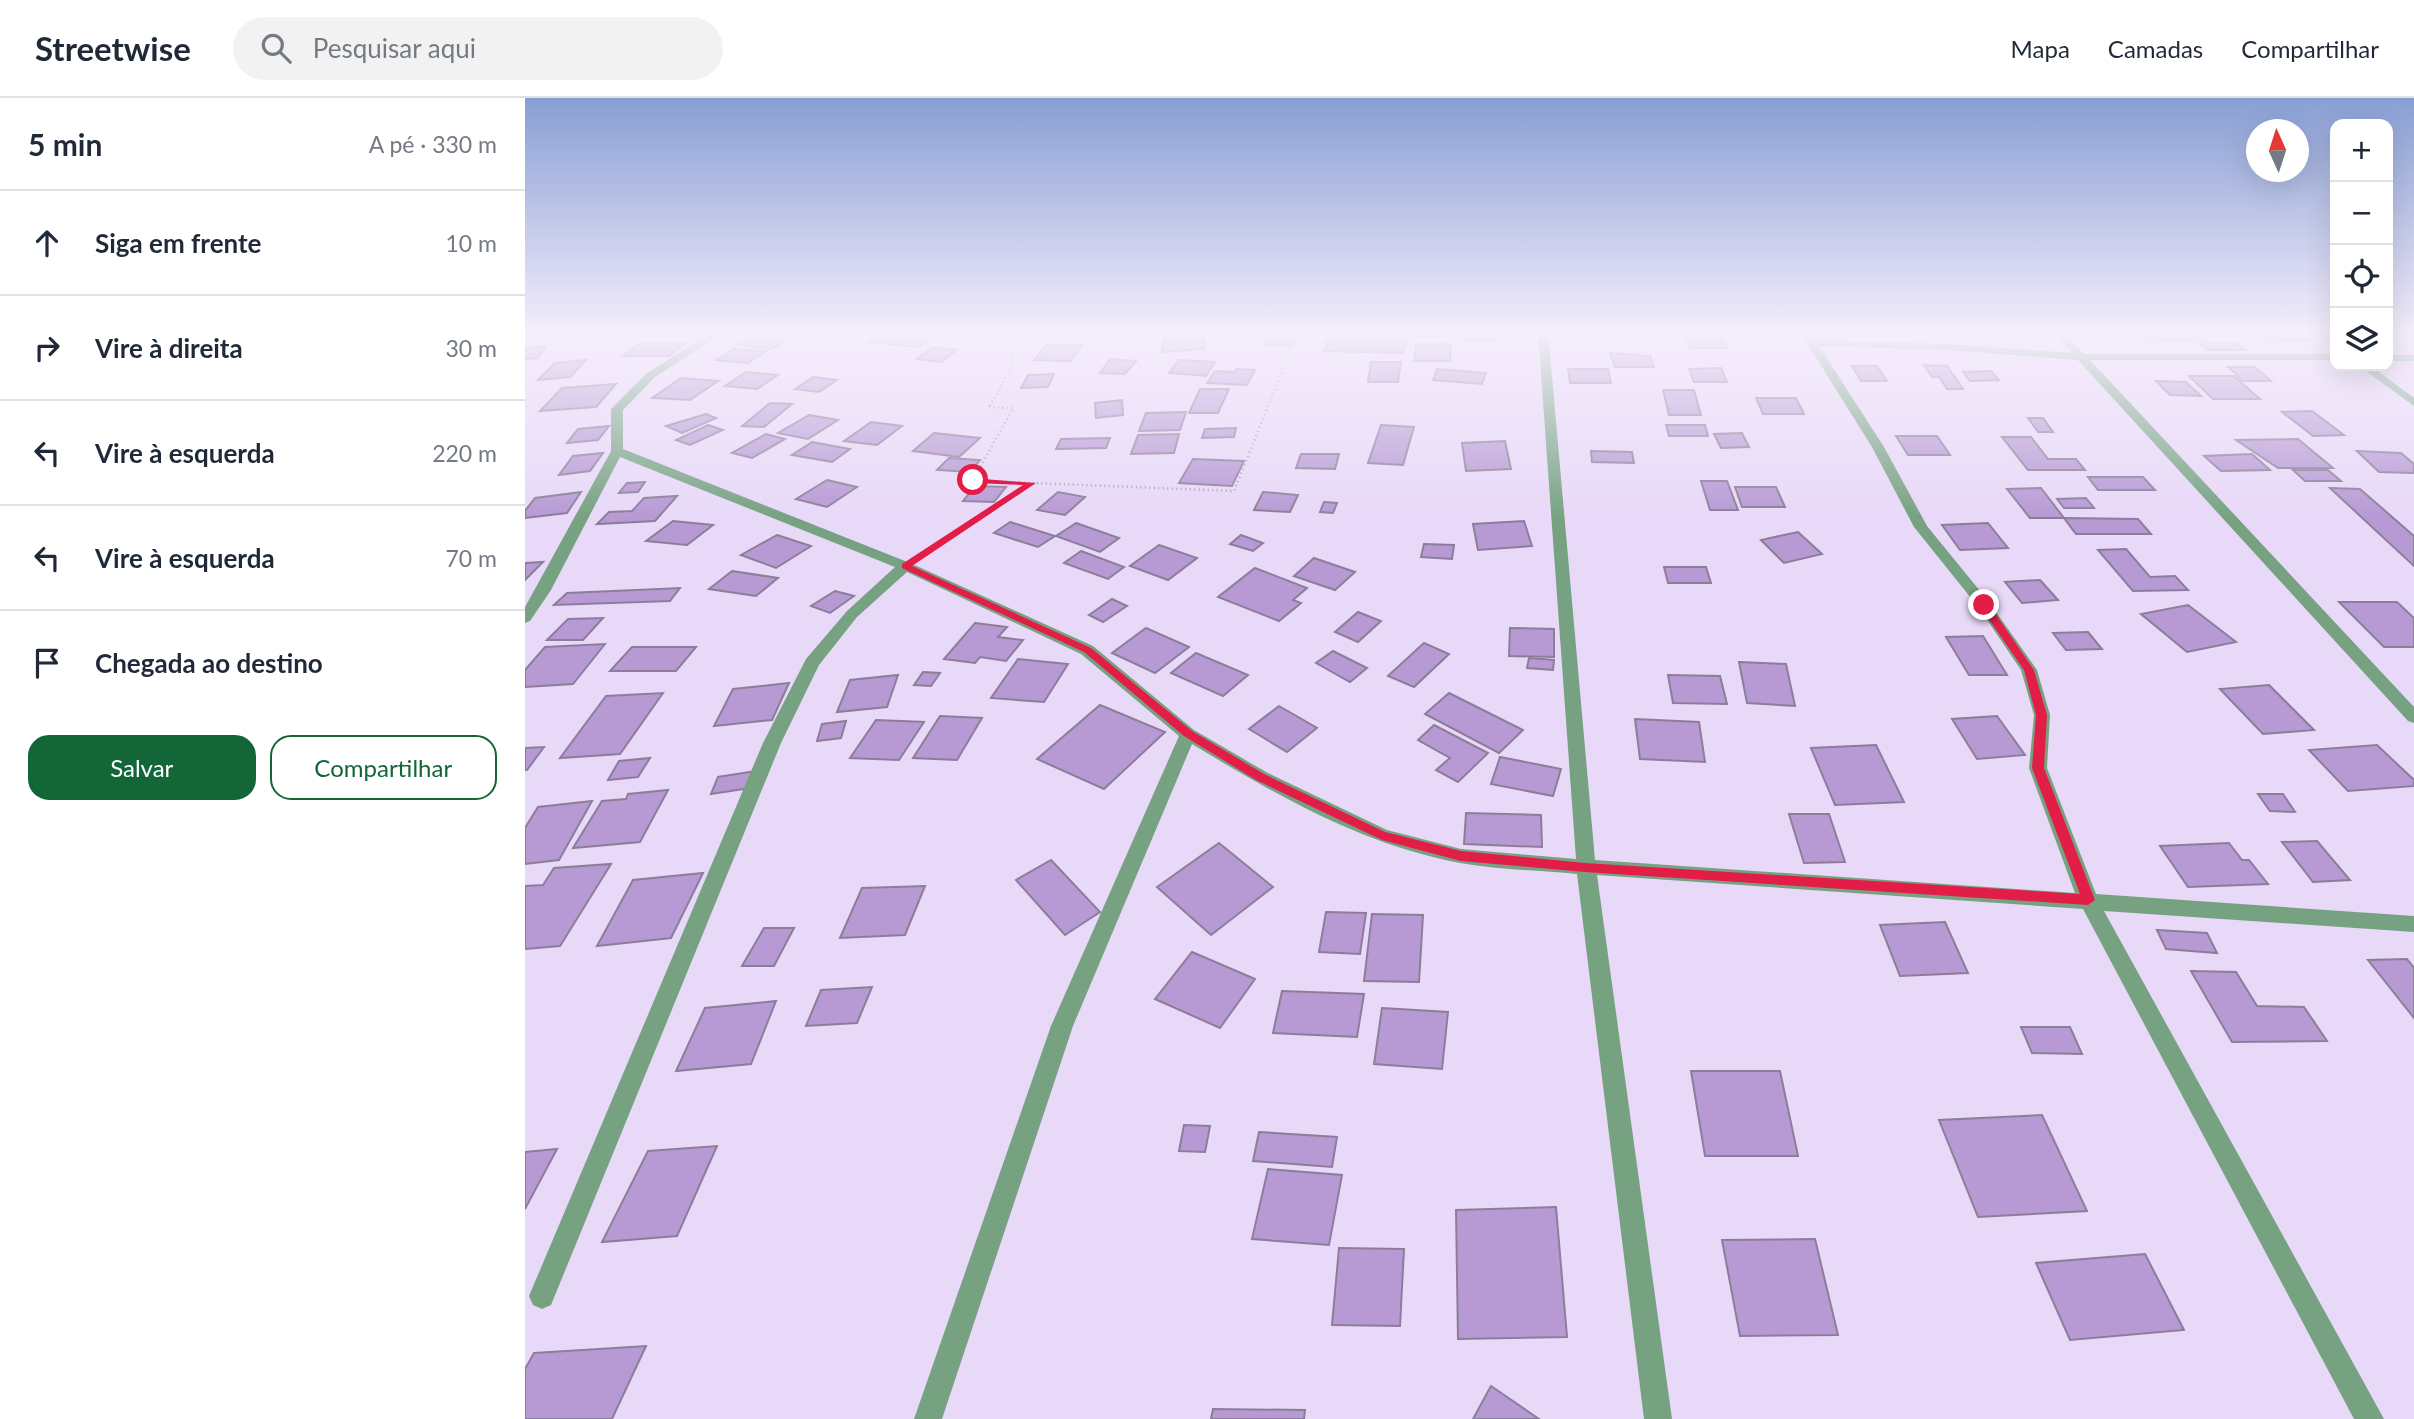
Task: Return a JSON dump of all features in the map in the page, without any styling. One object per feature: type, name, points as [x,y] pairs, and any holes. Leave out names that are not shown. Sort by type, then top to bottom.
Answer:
[{"type":"street","points":[[525,618],[544,590],[617,451],[617,408],[632,394]]},
{"type":"street","points":[[1548,394],[1585,867],[1658,1419]]},
{"type":"street","points":[[1844,394],[1878,447],[1920,527],[1984,605],[2029,670],[2042,715],[2038,768],[2088,900],[2370,1419]]},
{"type":"street","points":[[2114,394],[2414,717]]},
{"type":"street","points":[[617,451],[905,566],[1087,650],[1188,734],[1260,777],[1382,836],[1461,856],[1585,867],[2414,924]]},
{"type":"street","points":[[542,1296],[772,743],[812,663],[852,614],[905,566]]},
{"type":"street","points":[[928,1419],[1062,1026],[1188,734]]},
{"type":"path","points":[[996,394],[989,407],[1013,408],[973,480],[1234,491],[1273,394]]},
{"type":"path","points":[[905,566],[1032,483]]},
{"type":"building","points":[[557,394],[608,394],[596,407],[540,411]]},
{"type":"building","points":[[658,394],[699,394],[690,400],[652,398]]},
{"type":"building","points":[[1198,394],[1227,394],[1218,413],[1189,413]]},
{"type":"building","points":[[1664,394],[1695,394],[1701,415],[1669,415]]},
{"type":"building","points":[[2198,394],[2201,396],[2170,395]]},
{"type":"building","points":[[2207,394],[2254,394],[2260,399],[2213,399]]},
{"type":"building","points":[[1756,398],[1796,398],[1804,414],[1763,414]]},
{"type":"building","points":[[1122,400],[1123,415],[1096,418],[1095,403]]},
{"type":"building","points":[[770,403],[792,404],[764,427],[742,426]]},
{"type":"building","points":[[2312,411],[2344,435],[2313,436],[2282,412]]},
{"type":"building","points":[[1186,412],[1180,430],[1139,431],[1146,413]]},
{"type":"building","points":[[706,414],[716,418],[682,433],[666,426]]},
{"type":"building","points":[[809,415],[838,420],[808,439],[778,433]]},
{"type":"building","points":[[2028,418],[2043,418],[2053,432],[2038,432]]},
{"type":"building","points":[[871,422],[902,426],[877,445],[844,441]]},
{"type":"building","points":[[708,425],[723,430],[690,445],[676,440]]},
{"type":"building","points":[[1381,425],[1414,427],[1403,465],[1368,463]]},
{"type":"building","points":[[1666,425],[1705,425],[1708,436],[1669,436]]},
{"type":"building","points":[[609,426],[598,440],[567,443],[578,429]]},
{"type":"building","points":[[1236,428],[1234,437],[1202,438],[1205,429]]},
{"type":"building","points":[[934,433],[980,438],[959,457],[913,451]]},
{"type":"building","points":[[1742,433],[1749,447],[1721,448],[1714,434]]},
{"type":"building","points":[[766,434],[785,439],[752,458],[732,453]]},
{"type":"building","points":[[1179,434],[1174,453],[1131,454],[1138,435]]},
{"type":"building","points":[[1896,436],[1937,436],[1950,455],[1908,455]]},
{"type":"building","points":[[2002,437],[2031,437],[2048,459],[2076,459],[2085,470],[2028,470]]},
{"type":"building","points":[[1110,438],[1106,448],[1056,449],[1061,439]]},
{"type":"building","points":[[2298,439],[2333,468],[2278,468],[2236,440]]},
{"type":"building","points":[[1505,441],[1511,469],[1466,471],[1462,443]]},
{"type":"building","points":[[812,442],[850,449],[832,462],[792,455]]},
{"type":"building","points":[[1591,451],[1632,452],[1634,463],[1592,462]]},
{"type":"building","points":[[2357,451],[2401,453],[2414,464],[2414,473],[2379,472]]},
{"type":"building","points":[[603,453],[590,471],[559,475],[573,456]]},
{"type":"building","points":[[1301,454],[1339,454],[1335,469],[1296,468]]},
{"type":"building","points":[[2252,454],[2270,470],[2221,471],[2204,456]]},
{"type":"building","points":[[949,458],[980,460],[970,472],[937,470]]},
{"type":"building","points":[[1193,459],[1244,461],[1232,486],[1179,483]]},
{"type":"building","points":[[2293,470],[2328,470],[2341,481],[2305,481]]},
{"type":"building","points":[[2088,477],[2143,477],[2155,490],[2098,490]]},
{"type":"building","points":[[827,480],[857,487],[827,507],[796,499]]},
{"type":"building","points":[[1701,481],[1727,481],[1738,510],[1710,510]]},
{"type":"building","points":[[645,482],[638,492],[619,493],[627,483]]},
{"type":"building","points":[[975,486],[1006,487],[994,502],[963,501]]},
{"type":"building","points":[[1735,487],[1776,487],[1785,507],[1742,507]]},
{"type":"building","points":[[2041,488],[2064,518],[2030,518],[2007,489]]},
{"type":"building","points":[[2330,488],[2360,489],[2414,536],[2414,566]]},
{"type":"building","points":[[581,492],[567,513],[525,518],[525,511],[535,498]]},
{"type":"building","points":[[1058,492],[1085,497],[1065,515],[1037,510]]},
{"type":"building","points":[[1263,492],[1298,495],[1290,512],[1254,510]]},
{"type":"building","points":[[677,496],[655,521],[597,524],[609,512],[632,511],[644,498]]},
{"type":"building","points":[[2086,498],[2094,508],[2064,508],[2057,499]]},
{"type":"building","points":[[1324,502],[1337,503],[1333,513],[1320,512]]},
{"type":"building","points":[[2064,518],[2138,519],[2151,534],[2076,534]]},
{"type":"building","points":[[673,521],[713,525],[687,545],[646,541]]},
{"type":"building","points":[[1524,521],[1532,546],[1478,550],[1473,524]]},
{"type":"building","points":[[1010,522],[1055,536],[1038,547],[994,533]]},
{"type":"building","points":[[1076,523],[1119,538],[1100,552],[1056,536]]},
{"type":"building","points":[[1988,523],[2008,548],[1960,550],[1942,525]]},
{"type":"building","points":[[1798,532],[1822,554],[1784,563],[1761,540]]},
{"type":"building","points":[[777,535],[811,546],[776,568],[741,555]]},
{"type":"building","points":[[1241,535],[1263,543],[1253,551],[1230,544]]},
{"type":"building","points":[[1424,544],[1454,545],[1452,559],[1421,557]]},
{"type":"building","points":[[1159,545],[1197,558],[1168,580],[1130,566]]},
{"type":"building","points":[[2126,549],[2150,577],[2175,576],[2188,590],[2133,591],[2098,550]]},
{"type":"building","points":[[1081,551],[1124,567],[1108,579],[1064,563]]},
{"type":"building","points":[[1314,558],[1355,572],[1335,590],[1294,576]]},
{"type":"building","points":[[543,562],[525,580],[525,563]]},
{"type":"building","points":[[1664,567],[1706,567],[1711,583],[1668,583]]},
{"type":"building","points":[[1255,568],[1307,588],[1293,600],[1301,603],[1279,621],[1218,597]]},
{"type":"building","points":[[732,571],[778,578],[756,596],[709,589]]},
{"type":"building","points":[[2040,580],[2058,600],[2022,603],[2005,582]]},
{"type":"building","points":[[680,588],[670,601],[554,605],[567,593]]},
{"type":"building","points":[[835,591],[854,596],[830,613],[811,606]]},
{"type":"building","points":[[1112,599],[1127,606],[1103,622],[1089,615]]},
{"type":"building","points":[[2339,602],[2397,602],[2414,618],[2414,647],[2384,647]]},
{"type":"building","points":[[2188,605],[2236,642],[2187,652],[2141,614]]},
{"type":"building","points":[[1358,612],[1381,621],[1358,642],[1335,632]]},
{"type":"building","points":[[603,618],[583,640],[547,640],[568,619]]},
{"type":"building","points":[[975,623],[1007,627],[998,637],[1023,640],[1006,661],[980,657],[975,663],[944,659]]},
{"type":"building","points":[[1146,628],[1189,647],[1155,673],[1112,653]]},
{"type":"building","points":[[1510,628],[1554,629],[1554,657],[1509,656]]},
{"type":"building","points":[[2088,632],[2102,649],[2066,650],[2053,633]]},
{"type":"building","points":[[1983,636],[2007,675],[1969,675],[1946,637]]},
{"type":"building","points":[[1424,643],[1449,654],[1414,687],[1388,676]]},
{"type":"building","points":[[605,644],[573,684],[525,687],[525,670],[545,647]]},
{"type":"building","points":[[632,647],[696,647],[676,671],[610,671]]},
{"type":"building","points":[[1333,651],[1367,668],[1350,682],[1316,663]]},
{"type":"building","points":[[1196,653],[1248,675],[1223,696],[1171,673]]},
{"type":"building","points":[[1529,658],[1554,660],[1553,670],[1527,668]]},
{"type":"building","points":[[1018,659],[1068,664],[1044,702],[991,698]]},
{"type":"building","points":[[1739,662],[1786,664],[1795,706],[1747,703]]},
{"type":"building","points":[[923,672],[940,673],[931,686],[914,685]]},
{"type":"building","points":[[898,675],[887,707],[837,712],[850,680]]},
{"type":"building","points":[[1668,675],[1720,676],[1727,704],[1673,703]]},
{"type":"building","points":[[789,683],[772,720],[714,726],[733,689]]},
{"type":"building","points":[[2269,685],[2314,730],[2263,734],[2220,689]]},
{"type":"building","points":[[663,693],[620,754],[560,758],[606,696]]},
{"type":"building","points":[[1449,693],[1523,730],[1499,753],[1425,714]]},
{"type":"building","points":[[1100,705],[1165,732],[1104,789],[1037,759]]},
{"type":"building","points":[[1279,706],[1317,728],[1287,752],[1249,729]]},
{"type":"building","points":[[940,716],[982,718],[957,760],[913,758]]},
{"type":"building","points":[[1997,716],[2025,755],[1977,759],[1952,719]]},
{"type":"building","points":[[1635,719],[1699,722],[1705,762],[1640,759]]},
{"type":"building","points":[[876,720],[924,722],[899,760],[850,758]]},
{"type":"building","points":[[846,721],[841,738],[817,741],[822,724]]},
{"type":"building","points":[[1434,725],[1488,753],[1458,782],[1436,770],[1450,758],[1418,740]]},
{"type":"building","points":[[1876,745],[1904,802],[1835,805],[1811,748]]},
{"type":"building","points":[[2377,745],[2414,780],[2414,786],[2348,791],[2309,750]]},
{"type":"building","points":[[544,747],[527,770],[525,770],[525,748]]},
{"type":"building","points":[[1500,757],[1561,769],[1553,796],[1491,784]]},
{"type":"building","points":[[650,758],[638,777],[608,780],[619,761]]},
{"type":"building","points":[[756,771],[750,788],[711,794],[718,777]]},
{"type":"building","points":[[668,790],[640,842],[573,848],[602,801],[626,799],[628,794]]},
{"type":"building","points":[[2258,794],[2283,794],[2295,812],[2270,811]]},
{"type":"building","points":[[592,801],[559,860],[525,864],[525,828],[538,807]]},
{"type":"building","points":[[1466,813],[1541,815],[1542,847],[1464,844]]},
{"type":"building","points":[[1789,814],[1829,814],[1845,862],[1804,863]]},
{"type":"building","points":[[2317,841],[2350,880],[2313,882],[2282,842]]},
{"type":"building","points":[[1219,843],[1273,887],[1211,935],[1157,887]]},
{"type":"building","points":[[2229,843],[2242,860],[2249,860],[2268,884],[2188,887],[2160,846]]},
{"type":"building","points":[[1051,860],[1100,912],[1065,935],[1016,880]]},
{"type":"building","points":[[611,864],[560,946],[525,949],[525,886],[543,885],[554,868]]},
{"type":"building","points":[[703,873],[671,938],[597,946],[633,880]]},
{"type":"building","points":[[925,886],[905,935],[840,938],[862,888]]},
{"type":"building","points":[[1326,912],[1366,913],[1360,954],[1319,952]]},
{"type":"building","points":[[1372,914],[1423,915],[1419,982],[1364,981]]},
{"type":"building","points":[[1945,922],[1968,973],[1900,976],[1880,925]]},
{"type":"building","points":[[764,928],[794,928],[774,966],[742,966]]},
{"type":"building","points":[[2157,930],[2207,933],[2217,953],[2166,949]]},
{"type":"building","points":[[1192,952],[1255,979],[1220,1028],[1155,999]]},
{"type":"building","points":[[2407,959],[2414,968],[2414,1018],[2368,960]]},
{"type":"building","points":[[2191,971],[2236,972],[2257,1006],[2304,1007],[2327,1041],[2232,1042]]},
{"type":"building","points":[[872,987],[857,1023],[806,1026],[821,990]]},
{"type":"building","points":[[1282,991],[1364,994],[1357,1037],[1273,1033]]},
{"type":"building","points":[[776,1001],[751,1064],[676,1071],[705,1008]]},
{"type":"building","points":[[1382,1008],[1448,1012],[1442,1069],[1374,1064]]},
{"type":"building","points":[[2021,1027],[2070,1027],[2082,1054],[2032,1053]]},
{"type":"building","points":[[1691,1071],[1780,1071],[1798,1156],[1705,1156]]},
{"type":"building","points":[[2042,1115],[2087,1211],[1978,1217],[1939,1120]]},
{"type":"building","points":[[1184,1125],[1210,1126],[1205,1152],[1179,1151]]},
{"type":"building","points":[[1259,1132],[1337,1137],[1332,1167],[1253,1161]]},
{"type":"building","points":[[717,1146],[677,1236],[602,1242],[648,1151]]},
{"type":"building","points":[[557,1149],[525,1209],[525,1152]]},
{"type":"building","points":[[1268,1169],[1342,1175],[1329,1245],[1252,1239]]},
{"type":"building","points":[[1556,1207],[1567,1337],[1458,1339],[1456,1210]]},
{"type":"building","points":[[1815,1239],[1838,1335],[1740,1336],[1722,1240]]},
{"type":"building","points":[[1339,1248],[1404,1249],[1400,1326],[1332,1325]]},
{"type":"building","points":[[2145,1254],[2184,1330],[2070,1340],[2036,1263]]},
{"type":"building","points":[[646,1346],[612,1419],[525,1419],[525,1369],[534,1353]]},
{"type":"building","points":[[1491,1386],[1539,1419],[1473,1419]]},
{"type":"building","points":[[1213,1409],[1305,1410],[1304,1419],[1211,1419]]},
{"type":"route","points":[[973,480],[1032,483],[905,566],[1087,650],[1188,734],[1260,777],[1382,836],[1461,856],[1851,886],[2088,900],[2038,768],[2042,715],[2029,670],[1984,605]]}]
